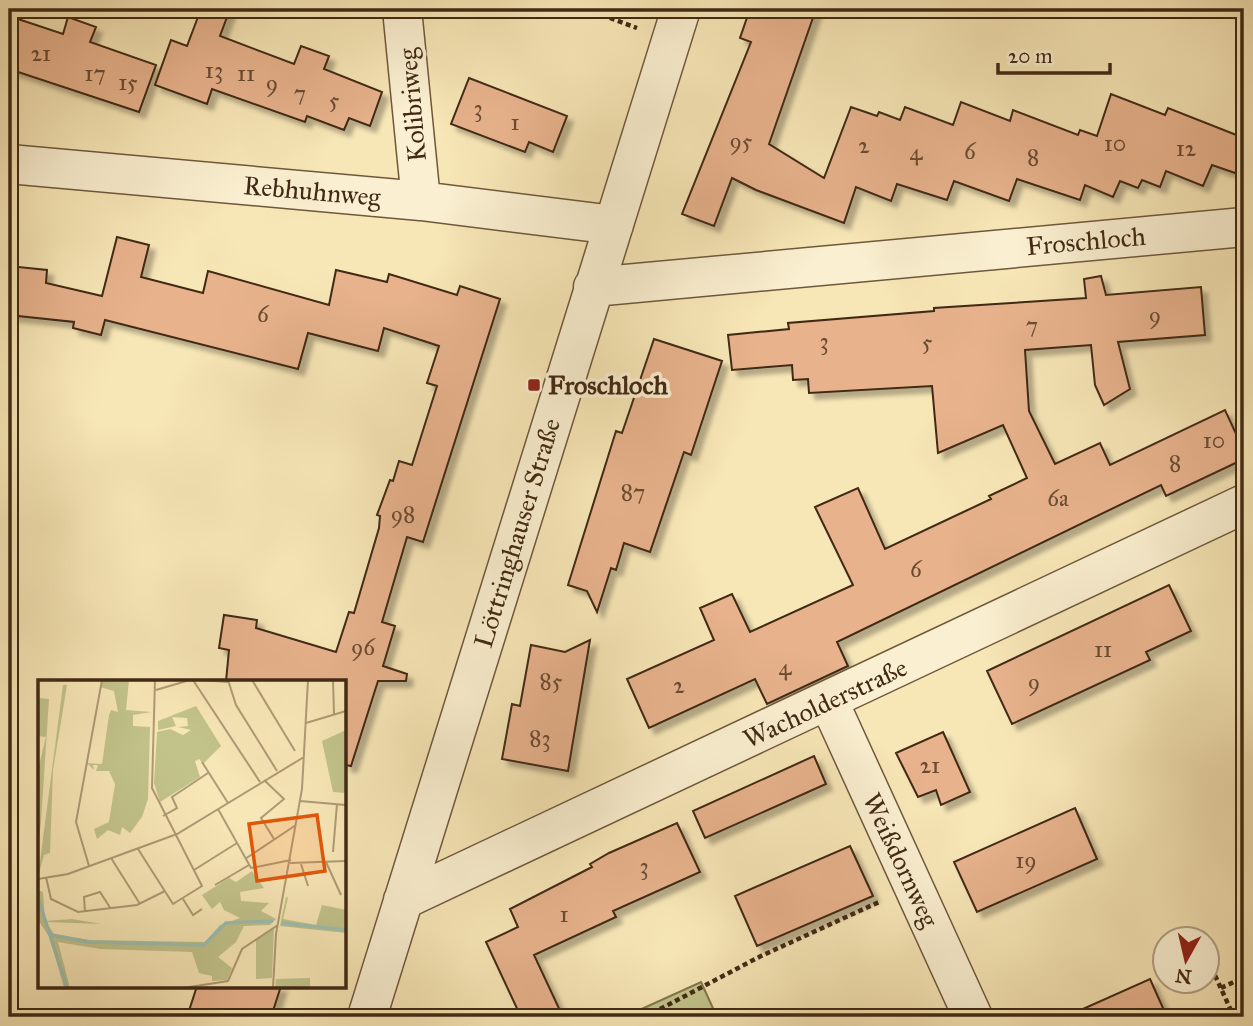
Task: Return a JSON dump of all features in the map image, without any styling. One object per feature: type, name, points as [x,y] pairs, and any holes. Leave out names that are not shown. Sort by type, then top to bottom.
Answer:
[{"type":"street","name":"Kolibriweg","points":[[402,9],[421,201]]},
{"type":"street","name":"Löttringhauser Straße","points":[[367,1017],[676,24]]},
{"type":"street","name":"Rebhuhnweg","points":[[9,164],[421,201],[614,225]]},
{"type":"street","name":"Froschloch","points":[[593,287],[1244,227]]},
{"type":"street","name":"Wacholderstraße","points":[[403,900],[1244,504]]},
{"type":"street","name":"Weißdornweg","points":[[828,702],[973,1017]]},
{"type":"path","points":[[586,9],[676,24]]},
{"type":"path","points":[[644,1017],[761,956],[883,901]]},
{"type":"path","points":[[1222,988],[1240,979]]},
{"type":"path","points":[[1222,991],[1234,1017]]},
{"type":"green space","points":[[1231,9],[1244,9],[1244,37]]},
{"type":"green space","points":[[701,982],[717,1017],[624,1017]]},
{"type":"building","points":[[201,9],[230,9],[220,36],[294,64],[301,46],[329,56],[324,69],[382,92],[370,126],[349,118],[344,130],[307,116],[305,122],[212,89],[207,104],[155,85],[171,40],[187,46]]},
{"type":"building","points":[[750,9],[816,9],[769,144],[824,178],[851,107],[877,116],[879,112],[900,120],[905,107],[953,125],[961,102],[1010,121],[1013,110],[1078,135],[1080,130],[1097,136],[1111,94],[1165,115],[1168,108],[1244,138],[1244,176],[1212,165],[1203,186],[1166,171],[1160,187],[1142,180],[1138,188],[1120,181],[1113,197],[1085,185],[1080,200],[1017,179],[1009,201],[954,181],[947,200],[897,184],[891,201],[856,187],[844,223],[756,190],[732,178],[714,226],[682,214],[751,42],[740,38]]},
{"type":"building","points":[[9,16],[63,34],[68,17],[96,27],[90,42],[156,65],[139,112],[9,69]]},
{"type":"building","points":[[469,78],[567,116],[553,152],[529,142],[525,152],[451,124]]},
{"type":"building","points":[[117,237],[149,245],[141,277],[203,293],[208,271],[329,305],[336,270],[387,282],[389,274],[457,295],[460,286],[500,299],[423,542],[407,537],[382,622],[395,626],[383,666],[407,674],[406,681],[378,681],[351,766],[346,765],[346,680],[226,680],[229,650],[219,648],[224,615],[257,620],[256,628],[336,652],[349,612],[354,613],[379,528],[380,516],[377,515],[390,480],[393,481],[399,461],[412,465],[437,386],[427,383],[439,346],[384,328],[378,351],[308,333],[298,369],[105,320],[101,335],[73,328],[74,322],[9,315],[9,266],[47,270],[46,283],[102,296]]},
{"type":"building","points":[[1101,276],[1106,295],[1201,287],[1205,335],[1118,342],[1130,389],[1104,405],[1095,385],[1091,345],[1025,350],[1029,411],[1055,464],[1100,443],[1110,465],[1225,410],[1244,451],[1244,459],[1166,496],[1161,485],[837,642],[848,666],[767,704],[755,679],[649,728],[627,679],[714,640],[700,608],[732,594],[750,632],[853,585],[815,507],[858,488],[885,549],[991,499],[989,496],[1027,478],[1003,425],[938,453],[932,386],[809,393],[808,379],[793,380],[792,365],[732,370],[728,335],[789,329],[788,323],[934,311],[934,308],[1086,298],[1084,279]]},
{"type":"building","points":[[654,339],[722,361],[691,455],[684,452],[650,552],[624,543],[616,570],[611,568],[597,612],[587,591],[568,585],[616,431],[622,433]]},
{"type":"building","points":[[1169,585],[1191,631],[1146,652],[1150,660],[1012,724],[987,671]]},
{"type":"building","points":[[590,640],[568,771],[502,759],[512,704],[520,706],[531,645],[565,652]]},
{"type":"building","points":[[943,732],[970,792],[941,805],[936,790],[918,797],[896,753]]},
{"type":"building","points":[[814,756],[826,784],[705,838],[693,811]]},
{"type":"building","points":[[1075,808],[1097,859],[977,912],[954,862]]},
{"type":"building","points":[[677,823],[700,872],[613,911],[616,917],[534,955],[563,1017],[521,1017],[486,942],[518,927],[510,909],[592,867],[590,864],[609,853]]},
{"type":"building","points":[[850,846],[873,896],[757,946],[735,896]]},
{"type":"building","points":[[1150,979],[1152,995],[1157,995],[1167,1017],[1065,1017]]},
{"type":"building","points":[[196,988],[280,988],[271,1017],[187,1017]]},
{"type":"place","name":"Froschloch","points":[[534,385]]}]
